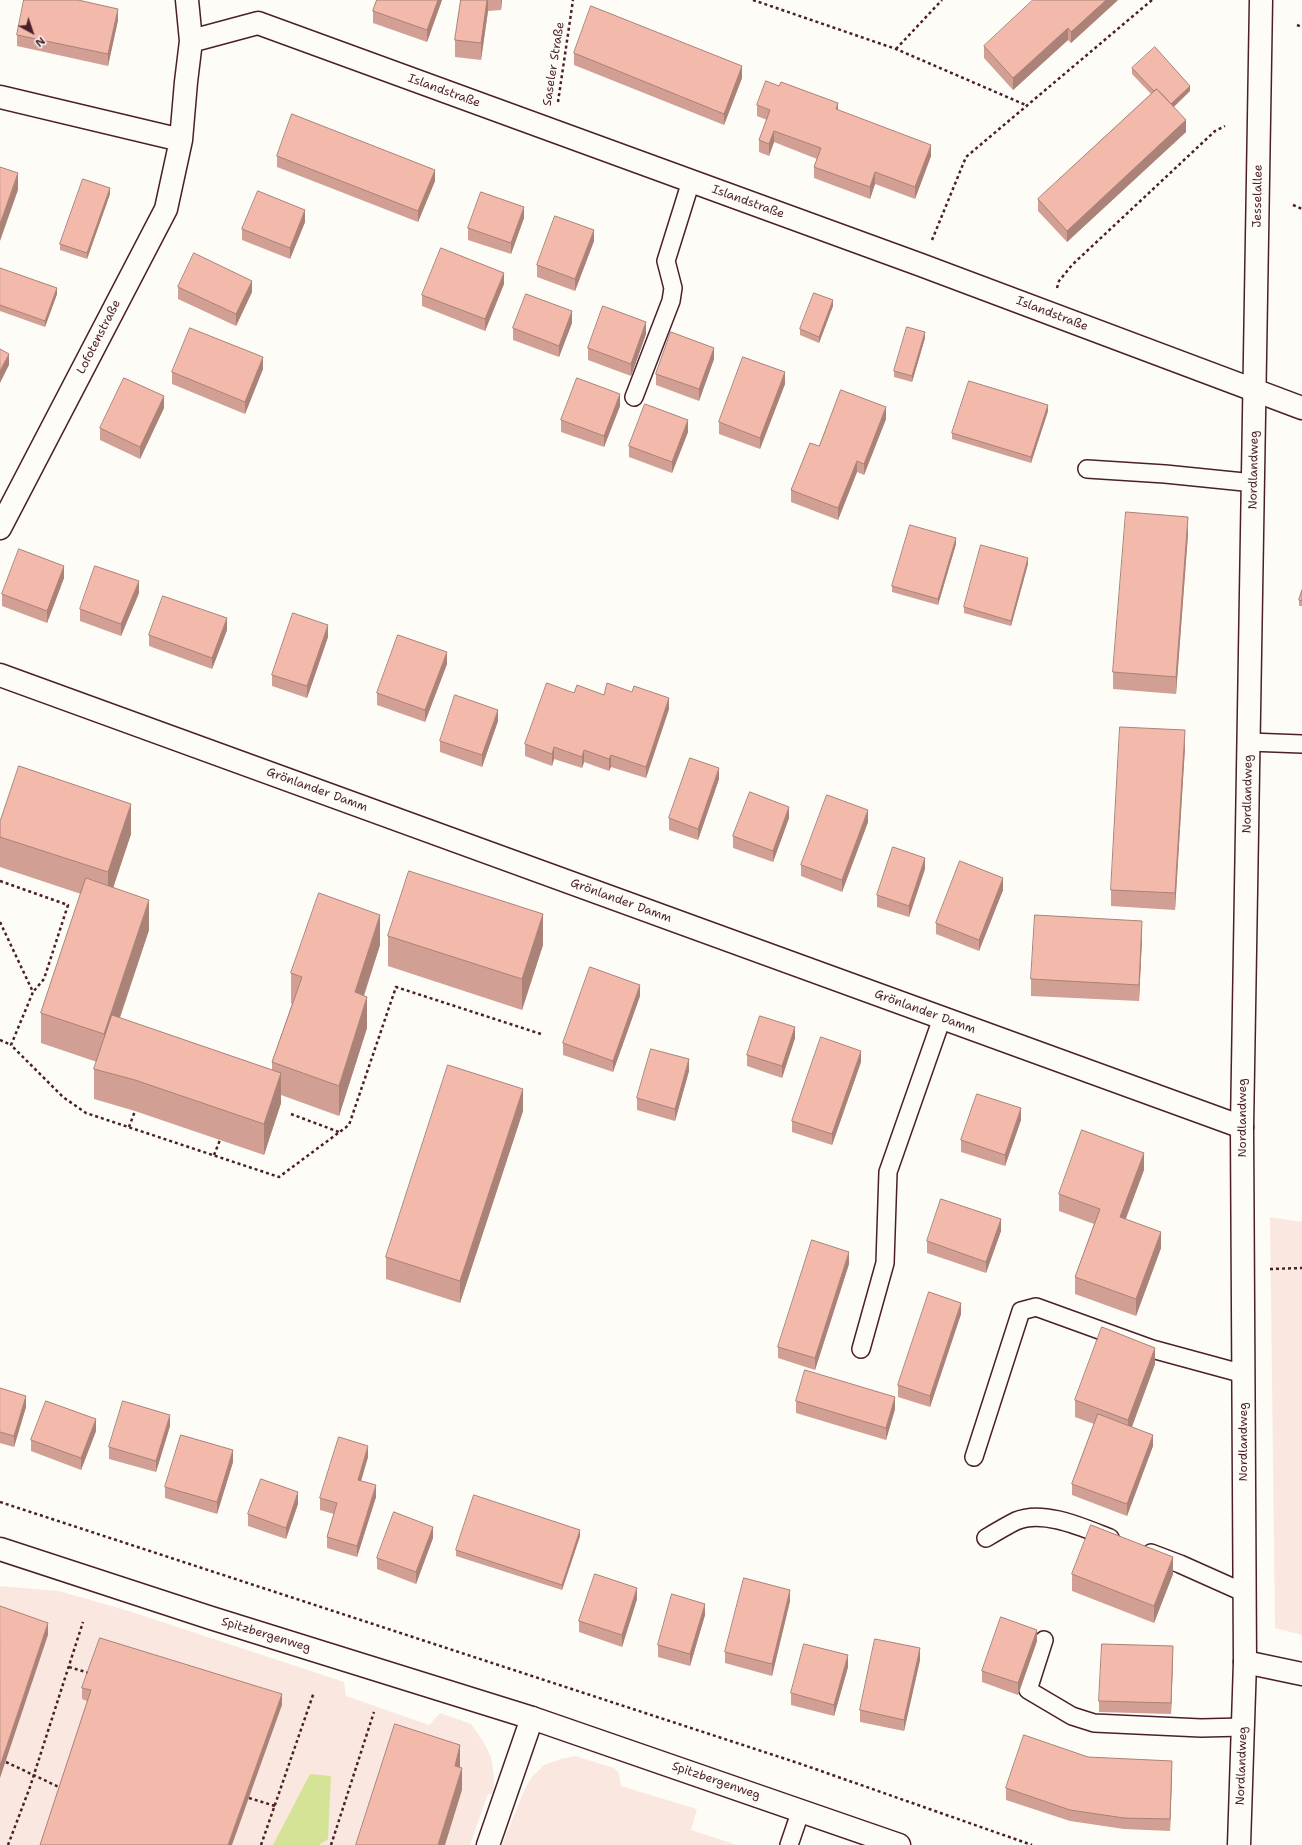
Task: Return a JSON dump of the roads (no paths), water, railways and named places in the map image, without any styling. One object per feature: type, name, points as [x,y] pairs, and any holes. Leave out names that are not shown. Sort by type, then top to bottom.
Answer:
[{"type":"street","name":"Lofotenstraße","points":[[0,528],[166,209],[181,140],[191,41],[187,0]]},
{"type":"street","name":"Jesselallee","points":[[1255,392],[1261,0]]},
{"type":"street","name":"Islandstraße","points":[[191,41],[258,23],[921,265],[1255,392],[1302,408]]},
{"type":"street","points":[[0,97],[181,140]]},
{"type":"street","name":"Nordlandweg","points":[[1239,1845],[1245,1662],[1242,1127],[1255,392]]},
{"type":"street","name":"Grönlander Damm","points":[[0,675],[1242,1127]]},
{"type":"street","name":"Spitzbergenweg","points":[[1,1554],[532,1718],[899,1845]]},
{"type":"street","points":[[1245,1662],[1302,1674]]},
{"type":"street","points":[[488,1845],[532,1718]]},
{"type":"lane","points":[[634,397],[671,301],[673,288],[666,261],[690,181]]},
{"type":"lane","points":[[1087,469],[1165,474],[1254,483]]},
{"type":"lane","points":[[1249,742],[1302,744]]},
{"type":"lane","points":[[861,1349],[885,1263],[888,1172],[942,1018]]},
{"type":"lane","points":[[974,1457],[1021,1311],[1036,1307],[1152,1349],[1244,1374]]},
{"type":"lane","points":[[986,1538],[1018,1520],[1044,1517],[1080,1527],[1130,1545],[1180,1564],[1245,1593]]},
{"type":"lane","points":[[1044,1640],[1028,1690],[1072,1716],[1094,1723],[1126,1726],[1201,1728],[1243,1727]]},
{"type":"lane","points":[[789,1845],[801,1810]]}]
